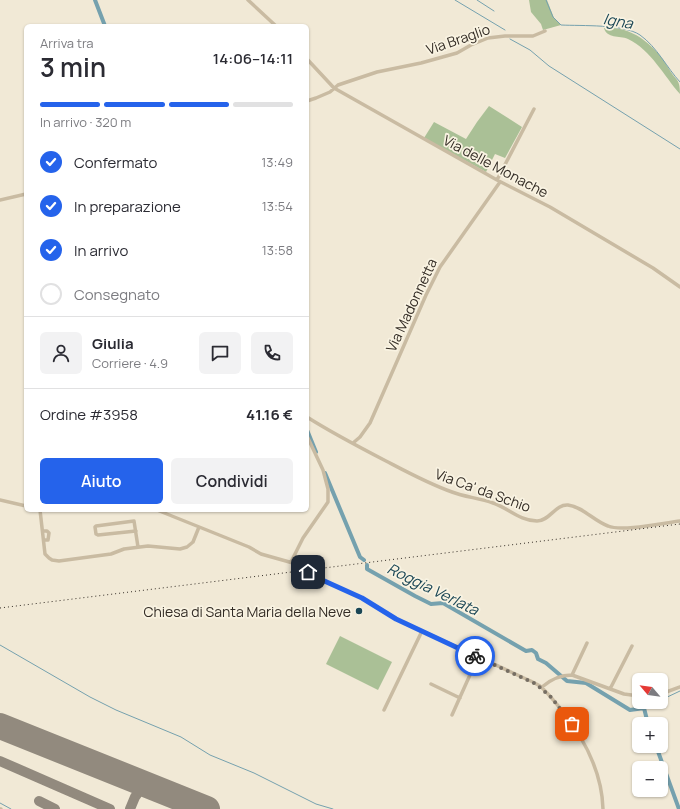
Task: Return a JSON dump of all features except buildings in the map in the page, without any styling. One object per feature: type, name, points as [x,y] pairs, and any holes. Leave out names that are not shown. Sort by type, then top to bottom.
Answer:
[{"type":"street","points":[[248,0],[274,24]]},
{"type":"street","name":"Via Braglio","points":[[309,100],[330,92],[338,85],[377,72],[427,62],[458,53],[471,45],[488,38],[505,36],[533,36],[545,31]]},
{"type":"street","name":"Via delle Monache","points":[[309,61],[334,88],[568,218],[653,268],[680,287]]},
{"type":"street","points":[[499,181],[534,109]]},
{"type":"street","name":"Via Madonnetta","points":[[353,443],[360,438],[370,423],[426,295],[440,267],[499,181]]},
{"type":"street","points":[[0,200],[24,194]]},
{"type":"street","name":"Via Ca' da Schio","points":[[309,418],[353,443],[433,484],[451,492],[495,503],[528,520],[539,521],[545,519],[559,506],[567,505],[576,507],[600,522],[614,528],[680,520]]},
{"type":"street","points":[[290,562],[303,538],[328,502],[328,489],[323,470],[309,440]]},
{"type":"street","points":[[0,500],[24,506]]},
{"type":"street","points":[[40,512],[45,554],[48,558],[55,560],[111,554],[148,546],[180,549],[187,547],[192,542],[199,527]]},
{"type":"street","points":[[162,512],[261,554],[303,567]]},
{"type":"street","points":[[136,530],[98,535],[96,534],[95,527],[134,521],[136,530],[138,547]]},
{"type":"street","points":[[308,572],[362,598],[396,619],[524,678],[542,688],[572,724],[586,746],[592,758],[598,780],[603,799],[603,809]]},
{"type":"street","points":[[384,710],[422,631]]},
{"type":"street","points":[[572,675],[587,643]]},
{"type":"street","points":[[610,689],[632,646]]},
{"type":"street","points":[[452,715],[478,657]]},
{"type":"street","points":[[542,688],[546,683],[562,676],[572,675],[632,696]]},
{"type":"street","points":[[431,684],[460,698]]},
{"type":"street","points":[[668,691],[680,687]]},
{"type":"green space","points":[[529,0],[547,0],[554,18],[561,25],[543,30],[541,24],[531,12]]},
{"type":"green space","points":[[604,28],[624,30],[634,34],[651,46],[658,53],[677,80],[680,94],[644,50],[628,39],[608,34]]},
{"type":"green space","points":[[489,106],[522,127],[505,158],[495,154],[486,172],[424,138],[434,122],[466,139]]},
{"type":"green space","points":[[340,636],[392,662],[378,690],[326,664]]},
{"type":"waterway","name":"Roggia Verlata","points":[[95,0],[104,24]]},
{"type":"waterway","points":[[455,0],[505,30]]},
{"type":"waterway","points":[[477,0],[494,11]]},
{"type":"waterway","name":"Igna","points":[[546,0],[553,17],[561,25],[614,27],[633,31],[640,35],[652,45],[680,82]]},
{"type":"waterway","points":[[510,39],[530,50],[549,66],[680,149]]},
{"type":"waterway","name":"Roggia Verlata","points":[[309,435],[316,452]]},
{"type":"waterway","name":"Roggia Verlata","points":[[325,473],[360,557],[364,560]]},
{"type":"waterway","name":"Roggia Verlata","points":[[367,565],[367,569],[415,596],[431,604],[443,603],[526,651],[532,650],[536,653],[538,659],[546,663],[567,681],[586,683],[630,710],[644,708],[646,717]]},
{"type":"waterway","points":[[0,645],[90,697],[116,710],[181,737],[210,755],[254,773],[316,804],[333,809]]},
{"type":"waterway","points":[[668,697],[680,691]]},
{"type":"waterway","name":"Roggia Verlata","points":[[659,753],[679,809]]},
{"type":"waterway","points":[[0,803],[11,809]]},
{"type":"taxiway","points":[[0,761],[110,809]]},
{"type":"taxiway","points":[[132,779],[138,785],[140,790]]},
{"type":"taxiway","points":[[130,809],[140,790],[152,787]]},
{"type":"taxiway","points":[[39,801],[55,809]]},
{"type":"runway","points":[[0,726],[207,809]]},
{"type":"railway","points":[[0,608],[680,524]]},
{"type":"way so far","points":[[475,656],[524,678],[542,688],[572,724]]},
{"type":"place","name":"Chiesa di Santa Maria della Neve","points":[[359,611]]},
{"type":"route","points":[[308,572],[362,598],[396,619],[475,656]]}]
